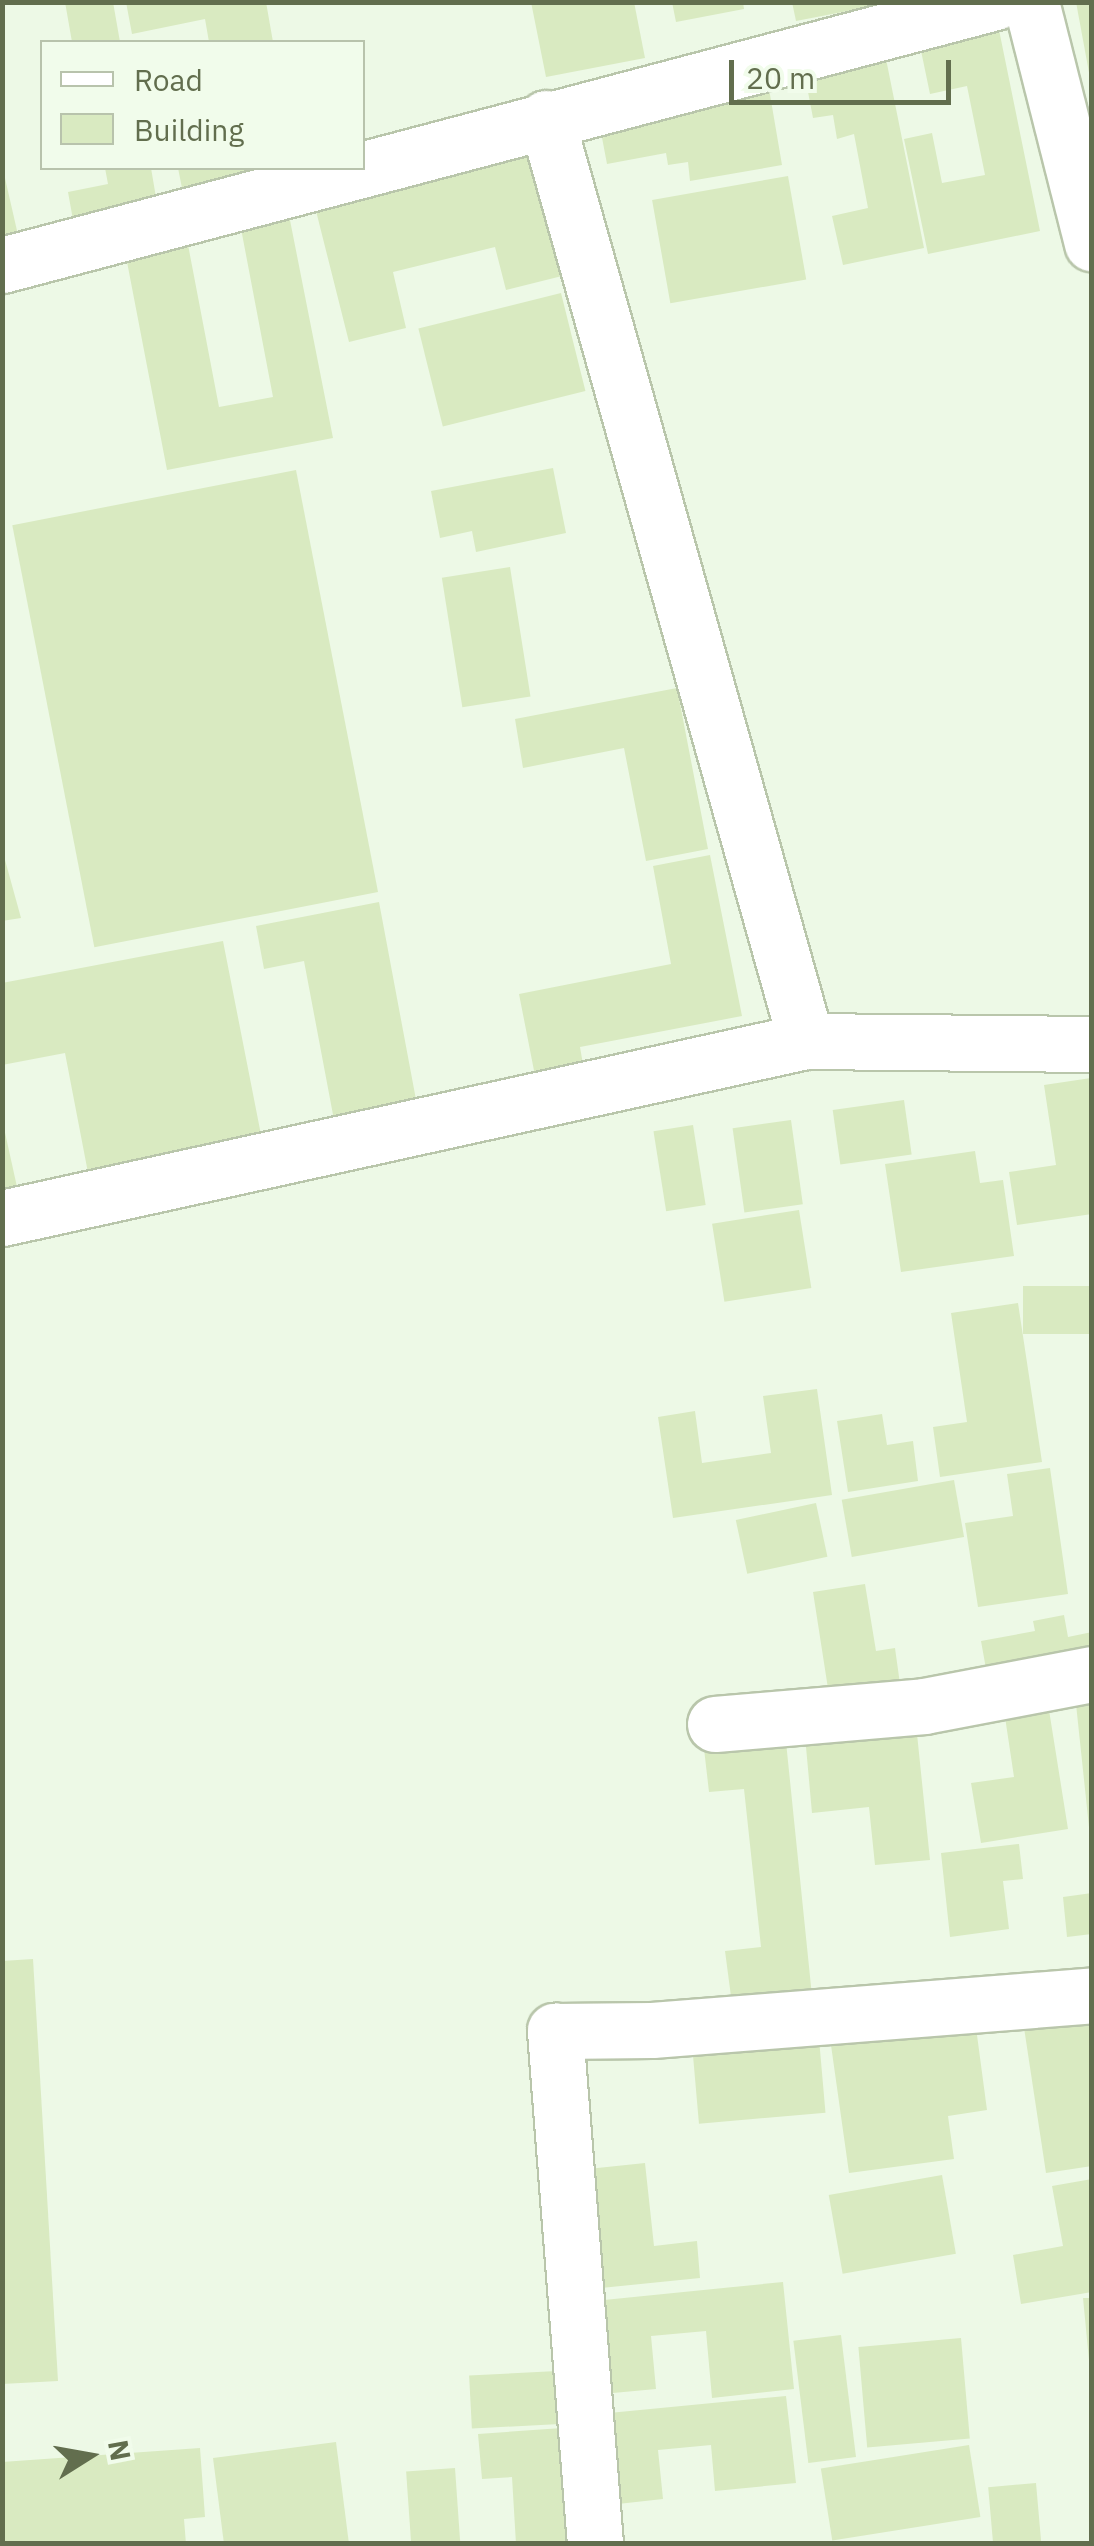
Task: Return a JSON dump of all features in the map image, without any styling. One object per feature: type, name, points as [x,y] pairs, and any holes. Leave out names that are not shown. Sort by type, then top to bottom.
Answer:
[{"type":"street","points":[[365,167],[995,2]]},
{"type":"street","points":[[1031,2],[1092,244]]},
{"type":"street","points":[[546,118],[806,1041]]},
{"type":"street","points":[[2,265],[354,170]]},
{"type":"street","points":[[2,1218],[806,1041],[1092,1044]]},
{"type":"street","points":[[715,1724],[924,1706],[1092,1674]]},
{"type":"street","points":[[596,2544],[555,2031],[652,2030],[1092,1995]]},
{"type":"building","points":[[65,2],[113,2],[120,40],[72,40]]},
{"type":"building","points":[[126,2],[266,2],[273,40],[209,40],[205,19],[132,34]]},
{"type":"building","points":[[531,2],[634,2],[645,58],[546,77]]},
{"type":"building","points":[[672,2],[743,2],[744,9],[676,22]]},
{"type":"building","points":[[792,2],[884,2],[884,4],[796,21]]},
{"type":"building","points":[[1076,2],[1092,2],[1092,78],[1090,78]]},
{"type":"building","points":[[998,25],[1040,231],[928,254],[904,139],[932,133],[942,183],[985,175],[967,86],[930,94],[919,41]]},
{"type":"building","points":[[884,49],[924,248],[843,265],[832,216],[868,208],[854,134],[837,139],[833,115],[813,118],[803,66]]},
{"type":"building","points":[[767,77],[782,165],[690,181],[688,162],[668,165],[666,153],[607,164],[596,106]]},
{"type":"building","points":[[528,137],[562,276],[506,290],[495,247],[393,272],[406,328],[349,342],[311,191]]},
{"type":"building","points":[[2,165],[18,235],[2,238]]},
{"type":"building","points":[[105,170],[151,170],[159,215],[75,231],[68,192],[108,184]]},
{"type":"building","points":[[178,170],[268,170],[183,193]]},
{"type":"building","points":[[788,176],[806,279],[670,303],[652,200]]},
{"type":"building","points":[[288,210],[333,438],[167,470],[123,241],[185,229],[219,407],[273,397],[239,218]]},
{"type":"building","points":[[561,293],[585,391],[443,427],[418,329]]},
{"type":"building","points":[[553,468],[566,533],[476,552],[472,531],[440,538],[431,491]]},
{"type":"building","points":[[296,470],[378,892],[94,947],[12,525]]},
{"type":"building","points":[[510,567],[530,696],[462,707],[442,578]]},
{"type":"building","points":[[677,688],[708,849],[646,861],[624,748],[523,768],[515,719]]},
{"type":"building","points":[[2,849],[21,918],[2,921]]},
{"type":"building","points":[[710,855],[742,1016],[580,1047],[586,1082],[538,1091],[519,994],[671,964],[653,866]]},
{"type":"building","points":[[379,902],[417,1105],[334,1120],[304,961],[264,969],[256,926]]},
{"type":"building","points":[[223,941],[263,1145],[89,1178],[65,1053],[2,1065],[2,983]]},
{"type":"building","points":[[1091,1078],[1092,1214],[1017,1225],[1009,1172],[1056,1165],[1044,1085]]},
{"type":"building","points":[[904,1100],[912,1154],[840,1164],[833,1110]]},
{"type":"building","points":[[2,1119],[21,1205],[2,1209]]},
{"type":"building","points":[[791,1120],[803,1204],[744,1212],[733,1128]]},
{"type":"building","points":[[693,1125],[706,1205],[666,1211],[653,1131]]},
{"type":"building","points":[[975,1151],[980,1183],[1003,1180],[1014,1256],[901,1272],[885,1164]]},
{"type":"building","points":[[799,1210],[811,1288],[724,1302],[712,1224]]},
{"type":"building","points":[[1023,1286],[1092,1286],[1092,1334],[1023,1334]]},
{"type":"building","points":[[1018,1303],[1042,1462],[940,1477],[933,1427],[967,1422],[951,1313]]},
{"type":"building","points":[[817,1389],[832,1495],[673,1518],[658,1417],[695,1411],[702,1463],[771,1453],[763,1396]]},
{"type":"building","points":[[882,1414],[887,1445],[913,1441],[918,1481],[848,1492],[837,1421]]},
{"type":"building","points":[[1050,1468],[1068,1594],[978,1607],[965,1523],[1013,1516],[1007,1474]]},
{"type":"building","points":[[954,1480],[964,1537],[852,1557],[842,1500]]},
{"type":"building","points":[[816,1503],[827,1557],[747,1574],[736,1520]]},
{"type":"building","points":[[865,1584],[876,1651],[895,1648],[900,1684],[829,1695],[813,1592]]},
{"type":"building","points":[[1064,1615],[1068,1637],[1092,1632],[1092,1660],[988,1680],[981,1641],[1035,1631],[1033,1621]]},
{"type":"building","points":[[1092,1703],[1092,1827],[1089,1827],[1076,1704]]},
{"type":"building","points":[[1049,1710],[1068,1829],[981,1843],[971,1783],[1014,1777],[1005,1717]]},
{"type":"building","points":[[916,1724],[930,1860],[875,1865],[869,1807],[812,1813],[805,1736]]},
{"type":"building","points":[[785,1732],[812,1996],[732,2004],[725,1951],[761,1947],[744,1789],[709,1792],[703,1740]]},
{"type":"building","points":[[1019,1844],[1023,1879],[1003,1881],[1009,1929],[950,1937],[941,1853]]},
{"type":"building","points":[[1092,1893],[1092,1934],[1067,1937],[1063,1897]]},
{"type":"building","points":[[33,1959],[58,2381],[2,2384],[2,1961]]},
{"type":"building","points":[[1092,2010],[1092,2166],[1046,2173],[1023,2021]]},
{"type":"building","points":[[975,2020],[987,2110],[948,2116],[954,2159],[849,2173],[830,2038]]},
{"type":"building","points":[[818,2027],[825,2113],[699,2124],[691,2038]]},
{"type":"building","points":[[645,2163],[654,2246],[697,2241],[700,2278],[601,2288],[588,2169]]},
{"type":"building","points":[[942,2175],[956,2254],[843,2274],[829,2195]]},
{"type":"building","points":[[1092,2179],[1092,2292],[1021,2304],[1013,2255],[1063,2246],[1052,2186]]},
{"type":"building","points":[[783,2282],[794,2389],[712,2398],[706,2331],[651,2336],[656,2389],[613,2393],[604,2300]]},
{"type":"building","points":[[1083,2298],[1092,2298],[1092,2360],[1089,2360]]},
{"type":"building","points":[[841,2335],[856,2457],[808,2463],[793,2341]]},
{"type":"building","points":[[961,2338],[970,2439],[867,2448],[858,2347]]},
{"type":"building","points":[[557,2371],[560,2424],[472,2429],[469,2376]]},
{"type":"building","points":[[786,2396],[796,2483],[715,2491],[711,2445],[658,2450],[663,2499],[618,2504],[609,2413]]},
{"type":"building","points":[[562,2428],[569,2544],[516,2544],[512,2477],[482,2479],[478,2434]]},
{"type":"building","points":[[336,2442],[349,2544],[224,2544],[213,2458]]},
{"type":"building","points":[[969,2445],[980,2517],[832,2541],[821,2468]]},
{"type":"building","points":[[200,2448],[205,2517],[184,2519],[186,2544],[2,2544],[2,2462]]},
{"type":"building","points":[[455,2468],[460,2543],[411,2544],[406,2471]]},
{"type":"building","points":[[1036,2483],[1041,2544],[993,2544],[988,2487]]}]
